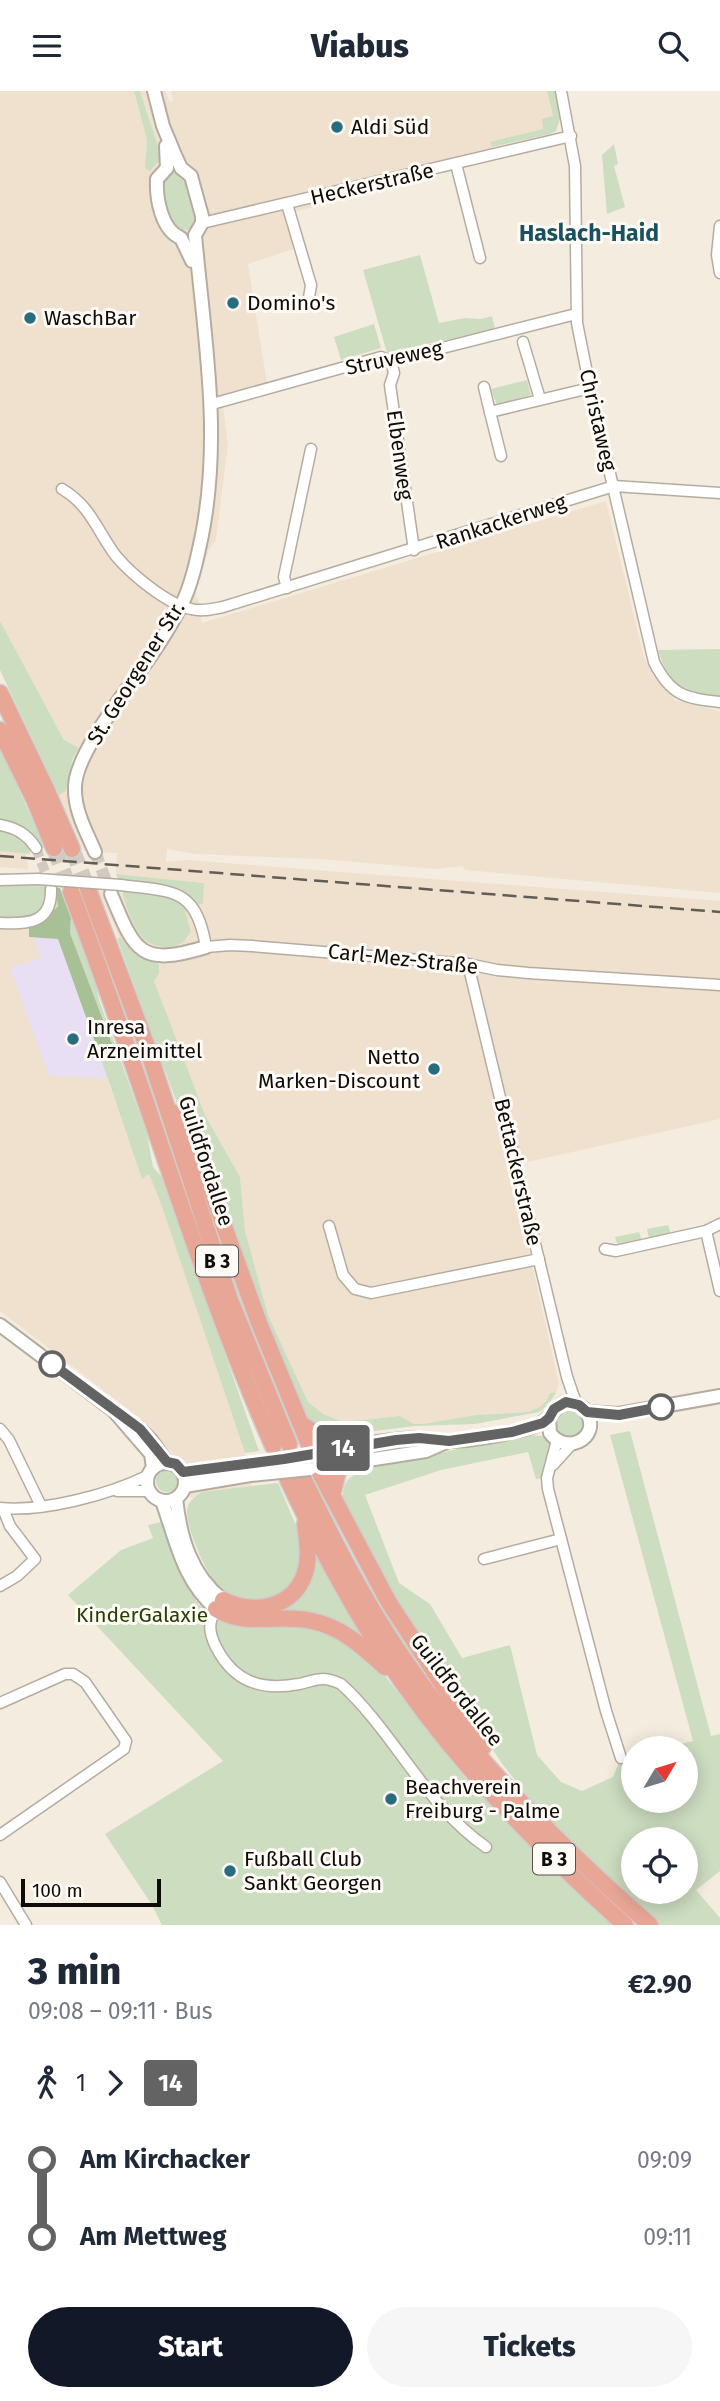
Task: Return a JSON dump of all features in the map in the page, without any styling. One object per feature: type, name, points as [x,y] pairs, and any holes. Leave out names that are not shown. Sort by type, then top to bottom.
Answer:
[{"type":"highway","points":[[0,693],[72,849]]},
{"type":"highway","points":[[0,730],[34,799],[54,848]]},
{"type":"highway","name":"Guildfordallee","points":[[71,892],[235,1355],[281,1445],[230,1300],[156,1073],[112,946],[89,889]]},
{"type":"highway","points":[[156,1073],[199,1161],[259,1323],[300,1422],[306,1467],[332,1495],[388,1601],[517,1798]]},
{"type":"highway","points":[[300,1422],[346,1455],[338,1471],[332,1495]]},
{"type":"highway","name":"Guildfordallee","points":[[306,1467],[304,1515],[352,1604],[401,1680],[487,1788],[578,1883],[625,1925]]},
{"type":"highway","name":"Guildfordallee","points":[[306,1467],[349,1568],[401,1655],[453,1725],[560,1843],[650,1925]]},
{"type":"highway","points":[[220,1605],[257,1609],[275,1605],[291,1595],[305,1574],[308,1558],[304,1515]]},
{"type":"highway","points":[[220,1605],[238,1619],[251,1621],[292,1618],[326,1624],[354,1639],[401,1680]]},
{"type":"street","points":[[154,91],[174,168],[191,176],[202,223],[195,235],[181,237]]},
{"type":"street","name":"Christaweg","points":[[561,91],[575,166],[576,314],[590,388],[654,662],[667,684],[681,696],[720,702]]},
{"type":"street","name":"Heckerstraße","points":[[202,223],[571,136]]},
{"type":"street","name":"Heckerstraße","points":[[456,164],[480,258]]},
{"type":"street","name":"St. Georgener Str.","points":[[174,168],[157,179],[156,190],[167,229],[173,235],[181,237],[200,281]]},
{"type":"street","name":"Heckerstraße","points":[[287,204],[311,285],[309,298]]},
{"type":"street","points":[[720,226],[717,255],[720,273]]},
{"type":"street","name":"St. Georgener Str.","points":[[95,852],[78,811],[74,784],[76,773],[85,753],[155,650],[181,605],[198,555],[209,491],[212,404],[195,235]]},
{"type":"street","name":"Struveweg","points":[[212,404],[381,357],[391,361],[576,314]]},
{"type":"street","points":[[523,342],[540,399]]},
{"type":"street","name":"Elbenweg","points":[[391,361],[394,373],[390,385],[414,549]]},
{"type":"street","points":[[484,387],[501,456]]},
{"type":"street","points":[[490,411],[590,388]]},
{"type":"street","points":[[287,588],[284,577],[311,449]]},
{"type":"street","name":"Rankackerweg","points":[[181,605],[188,609],[204,611],[223,607],[614,486],[720,493]]},
{"type":"street","points":[[62,489],[86,509],[116,555],[132,572],[150,588],[181,605]]},
{"type":"street","points":[[0,825],[26,835],[36,848]]},
{"type":"street","points":[[0,880],[38,879],[116,889],[167,891],[190,904],[200,919],[206,947],[164,957],[142,950],[127,933],[116,889]]},
{"type":"street","points":[[0,923],[34,922],[48,906],[51,889]]},
{"type":"street","name":"Carl-Mez-Straße","points":[[206,947],[230,944],[468,964],[528,973],[720,985]]},
{"type":"street","name":"Bettackerstraße","points":[[468,964],[568,1380],[569,1403]]},
{"type":"street","points":[[605,1249],[616,1251],[706,1231],[720,1224]]},
{"type":"street","points":[[329,1226],[342,1275],[355,1289],[371,1293],[539,1259]]},
{"type":"street","points":[[706,1231],[718,1272],[720,1291]]},
{"type":"street","points":[[0,1325],[140,1429],[167,1462],[176,1464],[183,1472],[185,1486]]},
{"type":"street","points":[[552,1465],[572,1444],[582,1440],[589,1428],[619,1415],[720,1396]]},
{"type":"street","points":[[183,1472],[306,1467],[419,1438],[449,1441],[512,1432],[537,1425],[549,1418],[554,1409],[569,1403],[587,1412],[619,1415]]},
{"type":"street","points":[[113,1410],[150,1454],[149,1491],[154,1497],[162,1500],[176,1498],[185,1486],[249,1470]]},
{"type":"street","points":[[587,1412],[589,1428]]},
{"type":"street","points":[[549,1418],[554,1437],[552,1465],[547,1484],[606,1711],[621,1758]]},
{"type":"street","points":[[0,1429],[9,1440],[41,1506]]},
{"type":"street","points":[[512,1432],[554,1437],[572,1444]]},
{"type":"street","points":[[0,1586],[17,1576],[35,1559],[10,1526],[2,1509],[41,1506],[113,1490],[167,1462]]},
{"type":"street","points":[[113,1490],[149,1491]]},
{"type":"street","points":[[176,1498],[184,1541],[193,1566],[220,1605]]},
{"type":"street","points":[[162,1500],[189,1577],[197,1591],[220,1605]]},
{"type":"street","points":[[484,1559],[561,1539]]},
{"type":"street","points":[[220,1605],[209,1626],[210,1635],[221,1657],[237,1674],[249,1682],[268,1686],[322,1678],[341,1684],[448,1812],[469,1835],[486,1847]]},
{"type":"street","points":[[0,1703],[65,1674],[73,1674],[85,1682],[126,1741],[124,1749],[0,1836]]},
{"type":"street","points":[[0,1882],[26,1925]]},
{"type":"shaded area","points":[[0,91],[134,91],[147,140],[145,159],[160,153],[140,91],[166,91],[169,101],[173,102],[171,91],[547,91],[553,117],[544,129],[491,142],[495,158],[294,212],[303,246],[248,264],[268,390],[223,406],[228,444],[216,540],[209,549],[196,590],[202,623],[606,501],[644,657],[654,677],[675,700],[720,711],[720,893],[465,870],[462,866],[436,869],[319,859],[195,854],[167,849],[166,862],[186,860],[720,901],[720,1119],[510,1166],[559,1384],[556,1393],[550,1393],[540,1407],[528,1412],[476,1415],[423,1424],[414,1424],[400,1416],[343,1422],[323,1414],[308,1402],[268,1315],[245,1231],[240,1177],[205,1115],[154,981],[159,965],[133,954],[119,938],[99,891],[123,893],[131,919],[187,940],[191,931],[184,911],[204,883],[116,874],[117,853],[84,851],[59,795],[66,791],[73,757],[79,748],[64,740],[0,621]]},
{"type":"shaded area","points":[[0,851],[26,853],[28,869],[0,867]]},
{"type":"shaded area","points":[[0,919],[27,919],[30,937],[58,938],[142,1178],[149,1174],[161,1204],[245,1453],[252,1486],[203,1492],[192,1498],[177,1486],[176,1474],[173,1472],[173,1453],[145,1422],[0,1311]]},
{"type":"shaded area","points":[[33,937],[58,939],[109,1078],[49,1076],[10,968],[41,958]]},
{"type":"green space","points":[[134,91],[140,91],[160,153],[160,160],[150,171],[145,165],[147,140]]},
{"type":"green space","points":[[547,91],[555,91],[560,119],[556,131],[492,147],[490,142],[543,129],[542,119],[553,116]]},
{"type":"green space","points":[[614,144],[618,164],[614,166],[625,207],[607,214],[602,155]]},
{"type":"green space","points":[[171,173],[181,176],[191,195],[196,221],[190,230],[177,230],[172,224],[161,187],[165,176]]},
{"type":"green space","points":[[420,255],[439,323],[492,316],[495,329],[387,353],[363,270]]},
{"type":"green space","points":[[374,324],[381,348],[341,360],[334,337]]},
{"type":"green space","points":[[527,380],[531,395],[497,405],[491,389]]},
{"type":"green space","points":[[0,621],[64,740],[79,748],[73,757],[66,791],[59,795],[0,670]]},
{"type":"green space","points":[[720,649],[720,697],[696,693],[680,686],[668,673],[658,650]]},
{"type":"green space","points":[[0,748],[45,848],[29,847],[30,854],[0,851]]},
{"type":"green space","points":[[116,874],[204,883],[203,903],[185,912],[191,931],[184,941],[165,947],[153,945],[144,939],[132,919]]},
{"type":"green space","points":[[15,882],[55,887],[58,905],[41,923],[29,928],[27,919],[0,919],[0,884]]},
{"type":"green space","points":[[55,887],[60,888],[71,917],[70,933],[114,1049],[100,1056],[58,939],[29,937],[29,928],[41,923],[58,906]]},
{"type":"green space","points":[[71,917],[94,975],[99,1000],[147,1134],[153,1167],[163,1178],[259,1451],[245,1453],[161,1204],[149,1174],[142,1179],[100,1056],[114,1049],[70,933]]},
{"type":"green space","points":[[117,938],[121,938],[134,954],[159,964],[159,973],[154,981],[205,1115],[240,1177],[245,1231],[268,1315],[308,1402],[323,1414],[343,1422],[400,1416],[414,1424],[476,1415],[528,1412],[540,1407],[550,1393],[556,1393],[548,1405],[539,1412],[475,1424],[415,1426],[351,1434],[336,1433],[323,1428],[321,1432],[301,1413],[178,1106]]},
{"type":"green space","points":[[187,1141],[301,1444],[299,1445],[238,1295]]},
{"type":"green space","points":[[668,1225],[671,1234],[649,1239],[647,1229]]},
{"type":"green space","points":[[639,1232],[642,1241],[618,1246],[615,1237]]},
{"type":"green space","points":[[569,1408],[575,1409],[583,1417],[583,1429],[575,1437],[569,1438],[563,1437],[555,1429],[554,1423],[555,1417],[563,1409]]},
{"type":"green space","points":[[630,1431],[711,1736],[720,1734],[720,1871],[698,1888],[698,1827],[621,1827],[621,1888],[553,1823],[523,1790],[503,1765],[403,1615],[343,1500],[345,1484],[351,1477],[366,1471],[365,1465],[431,1455],[510,1438],[537,1435],[547,1437],[551,1445],[543,1478],[536,1479],[528,1452],[441,1470],[365,1495],[399,1583],[430,1604],[462,1658],[510,1645],[537,1755],[561,1782],[582,1791],[613,1777],[621,1758],[621,1813],[698,1813],[698,1736],[692,1736],[610,1435]]},
{"type":"green space","points":[[167,1470],[175,1473],[178,1481],[175,1489],[167,1492],[159,1489],[156,1481],[159,1473]]},
{"type":"green space","points":[[318,1477],[457,1715],[374,1594],[313,1478]]},
{"type":"green space","points":[[278,1483],[300,1535],[304,1553],[294,1586],[262,1604],[236,1599],[216,1585],[205,1565],[190,1531],[188,1505],[202,1492]]},
{"type":"green space","name":"KinderGalaxie","points":[[161,1522],[183,1578],[199,1605],[226,1623],[256,1627],[324,1627],[370,1657],[470,1784],[618,1925],[162,1925],[152,1905],[105,1834],[223,1761],[68,1595],[121,1550],[153,1538],[148,1525]]},
{"type":"green space","points":[[315,1554],[362,1638],[279,1612],[295,1601],[304,1588]]},
{"type":"green space","points":[[698,1892],[720,1918],[720,1925],[657,1925],[638,1904],[698,1904]]},
{"type":"tunnel","points":[[36,848],[50,885]]},
{"type":"tunnel","points":[[54,848],[71,892]]},
{"type":"tunnel","points":[[72,849],[88,889]]},
{"type":"tunnel","points":[[95,852],[111,894]]},
{"type":"railway","points":[[0,856],[720,912]]},
{"type":"bus line","name":"14","points":[[52,1364],[140,1429],[167,1462],[176,1464],[183,1472],[239,1466],[396,1440],[419,1438],[449,1441],[512,1432],[543,1423],[558,1405],[566,1402],[573,1402],[587,1412],[619,1415],[661,1407]]},
{"type":"place","name":"Aldi Süd","points":[[337,127]]},
{"type":"place","name":"Domino's","points":[[233,303]]},
{"type":"place","name":"WaschBar","points":[[30,318]]},
{"type":"place","name":"Inresa Arzneimittel","points":[[73,1039]]},
{"type":"place","name":"Netto Marken-Discount","points":[[434,1069]]},
{"type":"place","name":"Beachverein Freiburg - Palme","points":[[391,1799]]},
{"type":"place","name":"Fußball Club Sankt Georgen","points":[[230,1871]]},
{"type":"district","name":"Haslach-Haid","points":[[589,233]]}]
